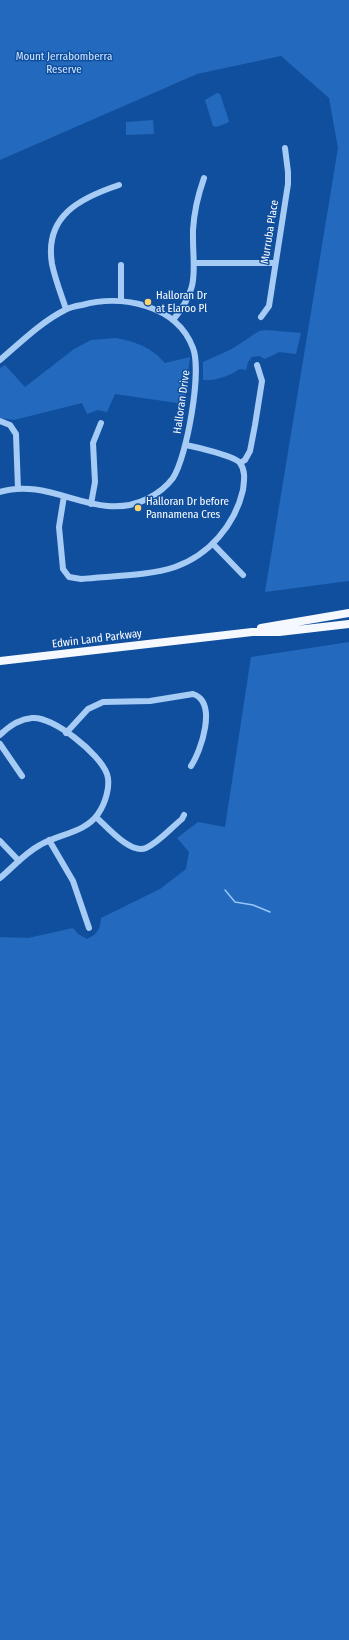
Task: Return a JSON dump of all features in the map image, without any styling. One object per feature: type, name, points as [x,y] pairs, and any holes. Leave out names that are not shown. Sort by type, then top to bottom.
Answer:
[{"type":"main road","name":"Edwin Land Parkway","points":[[197,638],[349,613]]},
{"type":"main road","name":"Edwin Land Parkway","points":[[0,661],[197,638],[349,624]]},
{"type":"street","name":"Murruba Place","points":[[261,317],[269,306],[289,176],[285,148]]},
{"type":"street","points":[[173,320],[183,307],[190,293],[195,273],[194,215],[204,178]]},
{"type":"street","points":[[66,309],[52,259],[52,244],[57,229],[65,214],[79,201],[92,194],[118,185]]},
{"type":"street","points":[[195,263],[275,263]]},
{"type":"street","points":[[121,265],[121,300]]},
{"type":"street","name":"Halloran Drive","points":[[0,360],[47,321],[66,309],[88,303],[121,300],[155,310],[173,320],[184,331],[192,345],[197,367],[186,445],[178,467],[172,478],[153,496],[139,503],[109,507],[90,504],[48,491],[18,489],[0,492]]},
{"type":"street","points":[[240,463],[245,460],[250,451],[256,425],[262,381],[257,365]]},
{"type":"street","points":[[0,421],[10,425],[16,434],[18,489]]},
{"type":"street","points":[[90,504],[95,482],[93,444],[101,423]]},
{"type":"street","points":[[64,496],[59,527],[63,569],[66,575],[70,578],[81,579],[171,568],[192,559],[213,544],[224,532],[238,506],[244,479],[244,473],[240,463],[213,452],[186,445]]},
{"type":"street","points":[[213,544],[243,574]]},
{"type":"street","points":[[66,733],[88,709],[103,702],[156,701],[193,694],[202,699],[206,710],[200,751],[191,766]]},
{"type":"street","points":[[0,735],[18,722],[32,718],[51,723],[97,758],[108,775],[109,784],[105,798],[96,817],[82,828],[50,840],[34,848],[0,878]]},
{"type":"street","points":[[0,744],[22,776]]},
{"type":"street","points":[[96,817],[130,847],[140,849],[148,847],[184,815]]},
{"type":"street","points":[[50,840],[73,881],[89,928]]},
{"type":"street","points":[[0,842],[19,861]]},
{"type":"green space","name":"Mount Jerrabomberra Reserve","points":[[0,0],[349,0],[349,581],[265,592],[338,148],[329,98],[281,56],[197,74],[0,160]]},
{"type":"green space","points":[[217,93],[220,94],[229,121],[216,127],[213,126],[205,100]]},
{"type":"green space","points":[[153,120],[154,134],[126,135],[126,122]]},
{"type":"green space","points":[[266,330],[301,333],[296,354],[279,352],[265,359],[259,356],[252,357],[248,362],[246,370],[240,369],[222,378],[203,380],[203,362],[232,349],[259,331]]},
{"type":"green space","points":[[116,338],[130,341],[149,349],[160,357],[165,363],[190,357],[184,404],[115,394],[107,412],[98,410],[87,414],[82,403],[14,420],[0,418],[0,368],[5,365],[25,387],[74,349],[91,340]]},
{"type":"green space","points":[[349,642],[349,1640],[0,1640],[0,937],[28,938],[73,928],[78,934],[87,939],[98,931],[101,918],[160,889],[186,869],[189,852],[177,838],[198,822],[225,827],[251,657]]},
{"type":"waterway","points":[[225,890],[235,902],[253,905],[270,912]]},
{"type":"place","name":"Halloran Dr at Elaroo Pl","points":[[148,302]]},
{"type":"place","name":"Halloran Dr before Pannamena Cres","points":[[138,508]]}]
